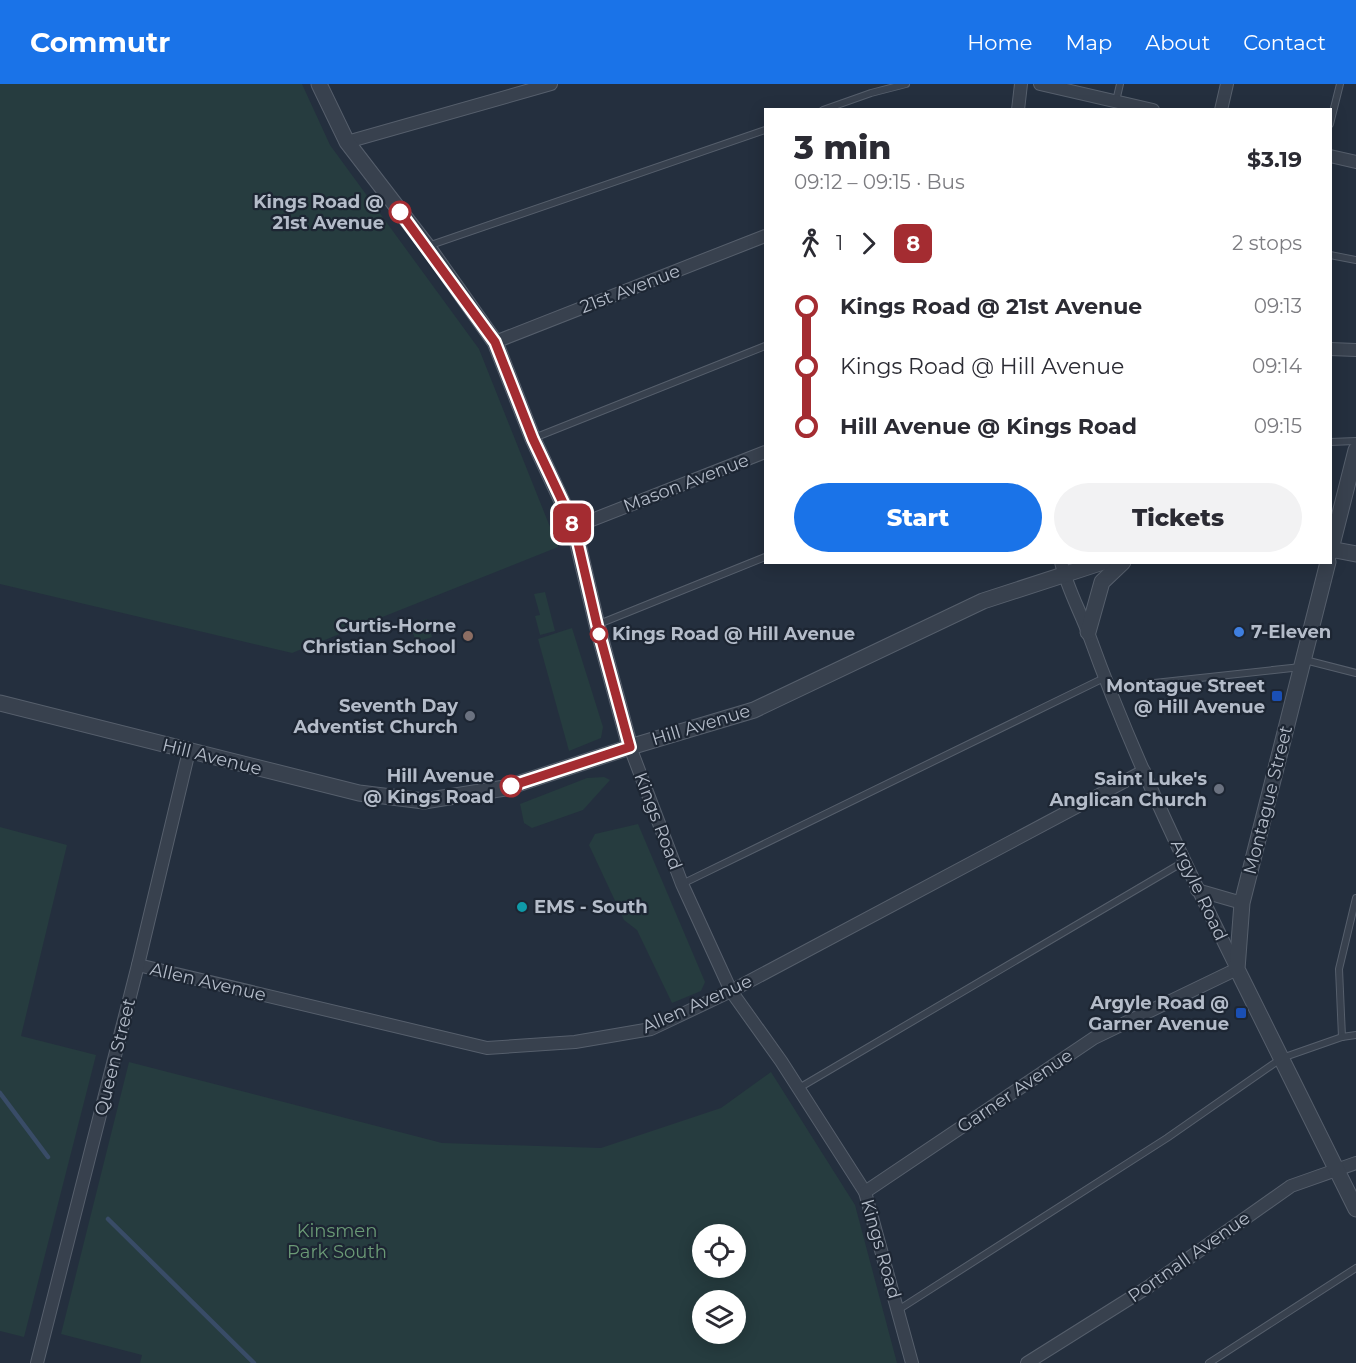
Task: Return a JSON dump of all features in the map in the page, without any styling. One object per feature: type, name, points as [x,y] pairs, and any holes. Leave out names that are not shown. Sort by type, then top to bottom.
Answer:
[{"type":"street","name":"Kings Road","points":[[319,84],[347,142],[427,246],[495,342],[533,439],[574,526],[597,625],[630,747],[682,884],[731,991],[799,1088],[865,1192],[912,1363]]},
{"type":"street","points":[[347,142],[551,84]]},
{"type":"street","points":[[1018,108],[1021,84]]},
{"type":"street","points":[[1040,84],[1145,108]]},
{"type":"street","points":[[1221,108],[1227,84]]},
{"type":"street","points":[[1332,156],[1356,162]]},
{"type":"street","name":"21st Avenue","points":[[495,342],[764,236]]},
{"type":"street","points":[[1332,349],[1356,350]]},
{"type":"street","name":"Montague Street","points":[[1332,546],[1356,450]]},
{"type":"street","name":"Mason Avenue","points":[[574,526],[764,452]]},
{"type":"street","points":[[1332,554],[1356,554]]},
{"type":"street","name":"Hill Avenue","points":[[0,703],[359,793],[424,801],[505,788],[754,710],[983,601],[1062,568],[1089,564]]},
{"type":"street","points":[[1088,632],[1102,582],[1121,564]]},
{"type":"street","name":"Montague Street","points":[[1237,969],[1242,903],[1328,564]]},
{"type":"street","name":"Argyle Road","points":[[1062,568],[1106,683],[1197,890],[1356,1209]]},
{"type":"street","name":"Queen Street","points":[[37,1363],[138,965],[189,751]]},
{"type":"street","name":"Allen Avenue","points":[[138,965],[487,1048],[576,1042],[651,1029],[731,991],[1144,771]]},
{"type":"street","points":[[1197,890],[1242,903]]},
{"type":"street","name":"Garner Avenue","points":[[865,1192],[1094,1038],[1237,969]]},
{"type":"street","name":"Portnall Avenue","points":[[1027,1363],[1148,1287],[1292,1186],[1356,1163]]},
{"type":"lane","points":[[829,108],[906,84]]},
{"type":"lane","points":[[1116,101],[1120,84]]},
{"type":"lane","points":[[1332,116],[1340,84]]},
{"type":"lane","points":[[427,246],[764,130]]},
{"type":"lane","points":[[1332,255],[1356,260]]},
{"type":"lane","points":[[533,439],[764,346]]},
{"type":"lane","points":[[1332,442],[1356,441]]},
{"type":"lane","points":[[597,625],[764,557]]},
{"type":"lane","points":[[682,884],[1106,683],[1303,663],[1356,673]]},
{"type":"lane","points":[[799,1088],[1185,861]]},
{"type":"lane","points":[[1342,1037],[1339,969],[1356,898]]},
{"type":"lane","points":[[898,1310],[1167,1138],[1282,1058],[1342,1037],[1356,1035]]},
{"type":"lane","points":[[1209,1363],[1356,1268]]},
{"type":"green space","points":[[0,84],[302,84],[330,145],[479,349],[558,547],[292,653],[0,584]]},
{"type":"green space","points":[[545,592],[555,631],[540,635],[535,616],[540,615],[534,594]]},
{"type":"green space","points":[[427,619],[432,637],[416,642],[410,624]]},
{"type":"green space","points":[[572,628],[603,727],[601,738],[569,751],[538,639]]},
{"type":"green space","points":[[604,777],[610,780],[583,810],[532,828],[524,823],[520,804],[587,778]]},
{"type":"green space","points":[[638,824],[705,982],[701,991],[672,1003],[637,930],[624,920],[589,845],[595,834]]},
{"type":"green space","points":[[0,827],[67,845],[21,1036],[96,1055],[24,1337],[0,1331]]},
{"type":"green space","name":"Kinsmen Park South","points":[[129,1062],[442,1143],[601,1148],[721,1108],[771,1072],[855,1205],[897,1363],[140,1363],[142,1355],[61,1334]]},
{"type":"waterway","points":[[0,1093],[48,1157]]},
{"type":"waterway","points":[[108,1219],[254,1363]]},
{"type":"bus line","name":"8","points":[[400,212],[495,342],[533,439],[574,526],[597,625],[630,747],[511,786]]},
{"type":"place","name":"Kings Road @ 21st Avenue","points":[[400,212]]},
{"type":"place","name":"7-Eleven","points":[[1239,632]]},
{"type":"place","name":"Kings Road @ Hill Avenue","points":[[599,634]]},
{"type":"place","name":"Curtis-Horne Christian School","points":[[468,636]]},
{"type":"place","name":"Montague Street @ Hill Avenue","points":[[1277,696]]},
{"type":"place","name":"Seventh Day Adventist Church","points":[[470,716]]},
{"type":"place","name":"Hill Avenue @ Kings Road","points":[[511,786]]},
{"type":"place","name":"Saint Luke's Anglican Church","points":[[1219,789]]},
{"type":"place","name":"EMS - South","points":[[522,907]]},
{"type":"place","name":"Argyle Road @ Garner Avenue","points":[[1241,1013]]}]
